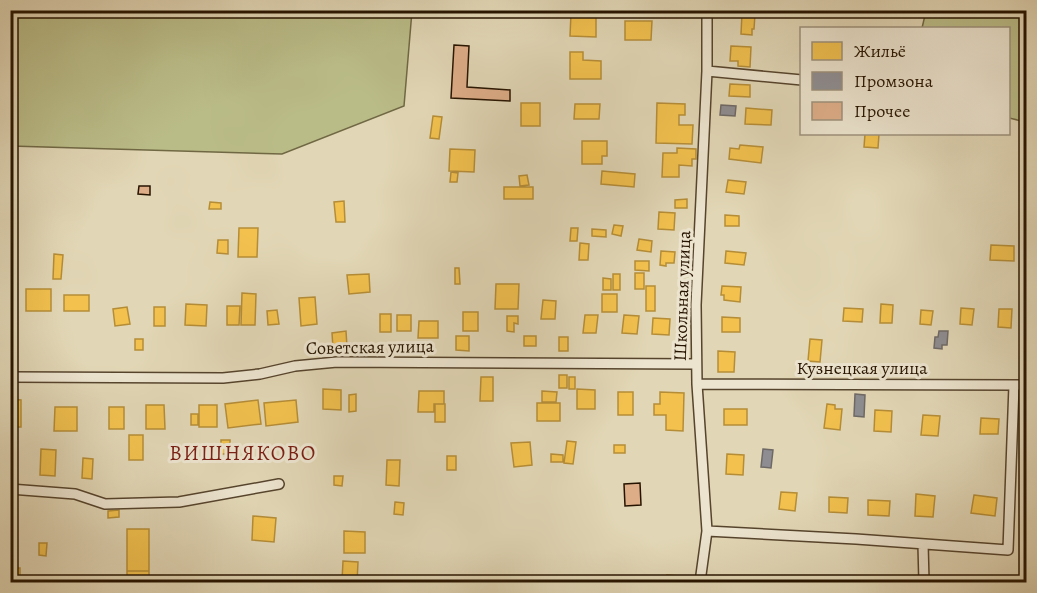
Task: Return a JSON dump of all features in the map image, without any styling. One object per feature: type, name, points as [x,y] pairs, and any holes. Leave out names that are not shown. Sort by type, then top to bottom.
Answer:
[{"type":"street","name":"Школьная улица","points":[[700,582],[706,531],[696,364],[696,305],[707,71],[707,10]]},
{"type":"street","points":[[707,71],[800,80]]},
{"type":"street","name":"Советская улица","points":[[10,377],[224,378],[260,374],[295,366],[337,362],[696,364]]},
{"type":"street","name":"Кузнецкая улица","points":[[697,384],[1026,385]]},
{"type":"street","points":[[706,531],[1008,550],[1014,385]]},
{"type":"street","points":[[10,489],[75,494],[105,504],[179,502],[279,484]]},
{"type":"street","points":[[923,544],[924,582]]},
{"type":"green space","points":[[11,10],[412,11],[404,106],[282,154],[11,146]]},
{"type":"green space","points":[[926,11],[1026,11],[1026,122],[1010,118],[1010,27],[922,27]]},
{"type":"building: Жильё","points":[[742,13],[755,14],[752,35],[741,34]]},
{"type":"building: Жильё","points":[[571,14],[596,15],[596,37],[570,36]]},
{"type":"building: Жильё","points":[[625,21],[652,21],[651,40],[625,40]]},
{"type":"building: Жильё","points":[[731,46],[751,47],[750,67],[738,66],[738,61],[730,61]]},
{"type":"building: Жильё","points":[[570,52],[583,52],[583,60],[601,61],[601,79],[570,79]]},
{"type":"building: Жильё","points":[[730,84],[750,85],[750,97],[729,96]]},
{"type":"building: Жильё","points":[[521,103],[540,103],[540,126],[521,126]]},
{"type":"building: Жильё","points":[[657,103],[685,104],[685,115],[679,115],[679,125],[693,125],[692,144],[656,143]]},
{"type":"building: Жильё","points":[[575,104],[600,104],[599,119],[574,119]]},
{"type":"building: Жильё","points":[[746,108],[772,110],[771,125],[745,124]]},
{"type":"building: Жильё","points":[[433,116],[442,117],[439,139],[430,138]]},
{"type":"building: Жильё","points":[[865,135],[879,135],[878,148],[864,147]]},
{"type":"building: Жильё","points":[[582,141],[607,141],[607,156],[602,156],[602,164],[582,164]]},
{"type":"building: Жильё","points":[[740,145],[763,147],[761,163],[729,159],[730,148],[739,149]]},
{"type":"building: Жильё","points":[[677,148],[696,149],[696,159],[692,159],[692,166],[679,165],[679,177],[662,177],[663,153],[677,153]]},
{"type":"building: Жильё","points":[[450,149],[475,150],[474,172],[449,171]]},
{"type":"building: Жильё","points":[[602,171],[635,174],[634,187],[601,184]]},
{"type":"building: Жильё","points":[[451,172],[458,173],[457,182],[450,182]]},
{"type":"building: Жильё","points":[[527,175],[529,185],[520,186],[519,176]]},
{"type":"building: Жильё","points":[[728,180],[746,182],[744,194],[726,192]]},
{"type":"building: Жильё","points":[[504,187],[533,187],[533,199],[504,199]]},
{"type":"building: Жильё","points":[[687,199],[687,208],[675,208],[675,200]]},
{"type":"building: Жильё","points":[[344,201],[345,222],[336,222],[334,202]]},
{"type":"building: Жильё","points":[[210,202],[221,203],[221,209],[209,209]]},
{"type":"building: Жильё","points":[[659,212],[675,213],[674,230],[658,229]]},
{"type":"building: Жильё","points":[[725,215],[739,216],[739,226],[725,226]]},
{"type":"building: Жильё","points":[[614,225],[623,226],[621,236],[612,234]]},
{"type":"building: Жильё","points":[[239,228],[258,228],[257,257],[238,257]]},
{"type":"building: Жильё","points":[[571,228],[578,228],[577,241],[570,241]]},
{"type":"building: Жильё","points":[[592,229],[606,230],[606,237],[592,236]]},
{"type":"building: Жильё","points":[[639,239],[652,241],[651,252],[637,250]]},
{"type":"building: Жильё","points":[[218,240],[228,240],[228,254],[217,253]]},
{"type":"building: Жильё","points":[[580,243],[589,244],[588,260],[579,260]]},
{"type":"building: Жильё","points":[[991,245],[1014,246],[1014,261],[990,260]]},
{"type":"building: Жильё","points":[[661,251],[675,252],[674,263],[666,263],[666,266],[660,265]]},
{"type":"building: Жильё","points":[[726,251],[746,253],[744,265],[725,263]]},
{"type":"building: Жильё","points":[[54,254],[63,255],[61,279],[53,279]]},
{"type":"building: Жильё","points":[[635,261],[649,261],[649,271],[635,270]]},
{"type":"building: Жильё","points":[[455,268],[459,268],[460,284],[455,284]]},
{"type":"building: Жильё","points":[[635,273],[644,273],[644,289],[635,289]]},
{"type":"building: Жильё","points":[[369,274],[370,292],[349,294],[347,275]]},
{"type":"building: Жильё","points":[[613,274],[620,274],[620,290],[613,290]]},
{"type":"building: Жильё","points":[[603,278],[611,279],[611,290],[603,290]]},
{"type":"building: Жильё","points":[[496,284],[519,284],[518,309],[495,309]]},
{"type":"building: Жильё","points":[[646,286],[655,286],[655,311],[646,311]]},
{"type":"building: Жильё","points":[[722,286],[741,287],[740,302],[724,300],[724,295],[721,295]]},
{"type":"building: Жильё","points":[[26,289],[51,289],[51,311],[26,311]]},
{"type":"building: Жильё","points":[[242,293],[256,294],[255,325],[241,325]]},
{"type":"building: Жильё","points":[[602,294],[617,294],[617,312],[602,312]]},
{"type":"building: Жильё","points":[[64,295],[89,295],[89,311],[64,311]]},
{"type":"building: Жильё","points":[[315,297],[317,324],[301,326],[299,298]]},
{"type":"building: Жильё","points":[[543,300],[556,301],[555,319],[541,319]]},
{"type":"building: Жильё","points":[[186,304],[207,305],[206,326],[185,325]]},
{"type":"building: Жильё","points":[[881,304],[893,305],[892,323],[880,323]]},
{"type":"building: Жильё","points":[[227,306],[240,306],[239,325],[227,325]]},
{"type":"building: Жильё","points":[[127,307],[130,324],[115,326],[113,309]]},
{"type":"building: Жильё","points":[[154,307],[165,307],[165,326],[154,326]]},
{"type":"building: Жильё","points":[[844,308],[863,309],[862,322],[843,321]]},
{"type":"building: Жильё","points":[[961,308],[974,309],[972,325],[960,324]]},
{"type":"building: Жильё","points":[[999,309],[1012,309],[1011,328],[998,327]]},
{"type":"building: Жильё","points":[[277,310],[279,324],[268,325],[267,311]]},
{"type":"building: Жильё","points":[[921,310],[933,311],[931,325],[920,324]]},
{"type":"building: Жильё","points":[[463,312],[478,312],[478,331],[463,331]]},
{"type":"building: Жильё","points":[[380,314],[391,314],[391,332],[380,332]]},
{"type":"building: Жильё","points":[[397,315],[411,315],[411,331],[397,331]]},
{"type":"building: Жильё","points":[[585,315],[598,315],[596,333],[583,333]]},
{"type":"building: Жильё","points":[[624,315],[639,316],[637,334],[622,333]]},
{"type":"building: Жильё","points":[[507,316],[518,316],[518,324],[514,323],[514,332],[507,331]]},
{"type":"building: Жильё","points":[[722,317],[740,318],[740,332],[722,332]]},
{"type":"building: Жильё","points":[[653,318],[670,319],[669,335],[652,334]]},
{"type":"building: Жильё","points":[[419,321],[438,321],[438,338],[418,338]]},
{"type":"building: Жильё","points":[[346,331],[347,347],[333,348],[332,333]]},
{"type":"building: Жильё","points":[[456,336],[469,336],[469,351],[456,350]]},
{"type":"building: Жильё","points":[[524,336],[536,336],[536,346],[524,346]]},
{"type":"building: Жильё","points":[[559,337],[568,337],[568,351],[559,351]]},
{"type":"building: Жильё","points":[[135,339],[143,339],[143,350],[135,350]]},
{"type":"building: Жильё","points":[[810,339],[822,340],[820,362],[808,361]]},
{"type":"building: Жильё","points":[[718,351],[735,352],[734,372],[718,372]]},
{"type":"building: Жильё","points":[[559,375],[567,375],[567,388],[559,388]]},
{"type":"building: Жильё","points":[[481,377],[493,377],[493,401],[480,401]]},
{"type":"building: Жильё","points":[[569,377],[575,377],[575,389],[569,389]]},
{"type":"building: Жильё","points":[[323,389],[341,390],[341,410],[323,409]]},
{"type":"building: Жильё","points":[[577,389],[595,390],[595,409],[577,409]]},
{"type":"building: Жильё","points":[[419,391],[444,391],[444,404],[434,404],[434,412],[418,412]]},
{"type":"building: Жильё","points":[[542,391],[557,392],[556,402],[542,402]]},
{"type":"building: Жильё","points":[[618,392],[633,392],[633,415],[618,415]]},
{"type":"building: Жильё","points":[[660,392],[684,393],[683,431],[666,430],[666,415],[654,415],[654,404],[660,404]]},
{"type":"building: Жильё","points":[[356,394],[356,411],[349,412],[349,395]]},
{"type":"building: Жильё","points":[[10,399],[21,400],[21,427],[10,427]]},
{"type":"building: Жильё","points":[[258,400],[261,424],[228,428],[225,404]]},
{"type":"building: Жильё","points":[[296,400],[298,422],[266,426],[264,403]]},
{"type":"building: Жильё","points":[[537,403],[560,403],[560,421],[537,421]]},
{"type":"building: Жильё","points":[[435,404],[445,404],[445,422],[435,422]]},
{"type":"building: Жильё","points":[[827,404],[835,405],[835,409],[842,409],[840,430],[824,428]]},
{"type":"building: Жильё","points":[[146,405],[164,405],[165,429],[146,429]]},
{"type":"building: Жильё","points":[[199,405],[217,405],[217,427],[199,427]]},
{"type":"building: Жильё","points":[[1024,405],[1026,405],[1026,435],[1021,435]]},
{"type":"building: Жильё","points":[[55,407],[77,407],[77,431],[54,431]]},
{"type":"building: Жильё","points":[[109,407],[124,407],[124,429],[109,429]]},
{"type":"building: Жильё","points":[[724,409],[747,409],[747,425],[724,425]]},
{"type":"building: Жильё","points":[[875,410],[892,411],[891,432],[874,431]]},
{"type":"building: Жильё","points":[[191,414],[198,414],[198,425],[191,425]]},
{"type":"building: Жильё","points":[[923,415],[940,416],[938,436],[921,435]]},
{"type":"building: Жильё","points":[[981,418],[999,419],[998,434],[980,434]]},
{"type":"building: Жильё","points":[[129,435],[143,435],[143,460],[129,460]]},
{"type":"building: Жильё","points":[[221,440],[230,440],[230,454],[221,454]]},
{"type":"building: Жильё","points":[[567,441],[576,442],[573,464],[564,463]]},
{"type":"building: Жильё","points":[[530,442],[532,465],[514,467],[511,443]]},
{"type":"building: Жильё","points":[[614,445],[625,445],[625,453],[614,453]]},
{"type":"building: Жильё","points":[[41,449],[56,450],[55,476],[40,475]]},
{"type":"building: Жильё","points":[[551,454],[563,455],[563,462],[551,462]]},
{"type":"building: Жильё","points":[[727,454],[744,455],[743,475],[726,474]]},
{"type":"building: Жильё","points":[[447,456],[456,456],[456,470],[447,470]]},
{"type":"building: Жильё","points":[[83,458],[93,459],[92,479],[82,478]]},
{"type":"building: Жильё","points":[[387,460],[400,460],[399,486],[386,485]]},
{"type":"building: Жильё","points":[[334,476],[343,476],[342,486],[334,485]]},
{"type":"building: Жильё","points":[[781,492],[797,493],[795,511],[779,509]]},
{"type":"building: Жильё","points":[[916,494],[935,496],[933,517],[915,516]]},
{"type":"building: Жильё","points":[[974,495],[997,498],[995,516],[971,513]]},
{"type":"building: Жильё","points":[[829,497],[848,498],[847,513],[829,512]]},
{"type":"building: Жильё","points":[[868,500],[890,501],[889,516],[868,515]]},
{"type":"building: Жильё","points":[[395,502],[404,503],[403,515],[394,514]]},
{"type":"building: Жильё","points":[[119,510],[119,517],[108,518],[108,511]]},
{"type":"building: Жильё","points":[[253,516],[276,518],[274,542],[252,540]]},
{"type":"building: Жильё","points":[[127,529],[149,529],[149,571],[127,571]]},
{"type":"building: Жильё","points":[[344,531],[365,532],[365,553],[344,553]]},
{"type":"building: Жильё","points":[[39,543],[47,543],[46,556],[39,555]]},
{"type":"building: Жильё","points":[[343,561],[358,562],[357,582],[342,581]]},
{"type":"building: Жильё","points":[[10,568],[20,568],[20,582],[10,582]]},
{"type":"building: Жильё","points":[[127,571],[149,571],[149,582],[127,582]]},
{"type":"building: Жильё","points":[[667,575],[679,576],[679,582],[667,582]]},
{"type":"building: Промзона","points":[[721,105],[736,106],[735,116],[720,115]]},
{"type":"building: Промзона","points":[[939,331],[948,331],[947,345],[942,345],[942,349],[934,348],[935,337],[938,337]]},
{"type":"building: Промзона","points":[[855,394],[865,395],[864,417],[854,416]]},
{"type":"building: Промзона","points":[[763,449],[773,450],[771,468],[761,467]]},
{"type":"building: Прочее","points":[[454,45],[469,46],[467,87],[510,90],[510,101],[451,98]]},
{"type":"building: Прочее","points":[[139,186],[150,186],[150,195],[138,194]]},
{"type":"building: Прочее","points":[[640,483],[641,505],[625,506],[624,484]]},
{"type":"district","name":"ВИШНЯКОВО","points":[[243,453]]}]
